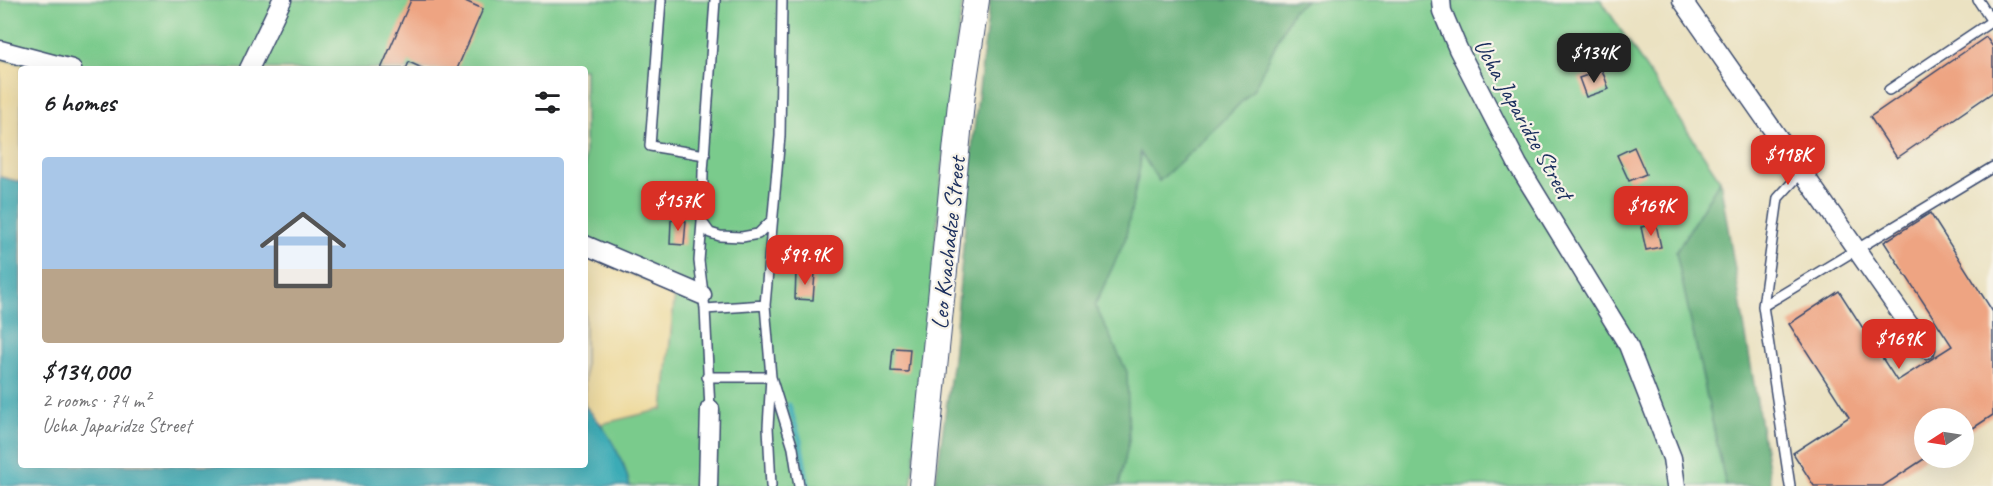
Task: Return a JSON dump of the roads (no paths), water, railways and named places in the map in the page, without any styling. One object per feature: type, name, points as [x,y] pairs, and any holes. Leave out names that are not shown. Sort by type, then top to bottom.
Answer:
[{"type":"main road","name":"Leo Kvachadze Street","points":[[922,486],[962,93],[976,0]]},
{"type":"street","points":[[250,66],[282,0]]},
{"type":"street","name":"Ucha Japaridze Street","points":[[1441,0],[1442,11],[1458,49],[1518,165],[1628,345],[1672,458],[1676,486]]},
{"type":"street","points":[[1682,0],[1926,349]]},
{"type":"street","points":[[0,51],[60,66]]},
{"type":"street","points":[[588,246],[704,302]]},
{"type":"street","points":[[708,486],[710,409]]},
{"type":"lane","points":[[661,0],[650,146],[705,155]]},
{"type":"lane","points":[[710,409],[704,302],[699,261],[715,0]]},
{"type":"lane","points":[[771,486],[768,426],[771,376],[765,306],[780,136],[782,0]]},
{"type":"lane","points":[[1889,90],[1992,22],[1978,0]]},
{"type":"lane","points":[[1763,306],[1993,167]]},
{"type":"lane","points":[[1790,486],[1763,306],[1778,198],[1801,173]]},
{"type":"lane","points":[[702,222],[710,233],[742,237],[758,234],[771,221]]},
{"type":"lane","points":[[704,302],[765,306]]},
{"type":"lane","points":[[707,377],[771,376]]},
{"type":"lane","points":[[771,376],[793,448],[800,486]]},
{"type":"water","points":[[0,177],[18,181],[18,468],[588,468],[588,410],[613,443],[630,486],[0,486]]},
{"type":"waterway","points":[[789,405],[800,440],[808,486]]}]
